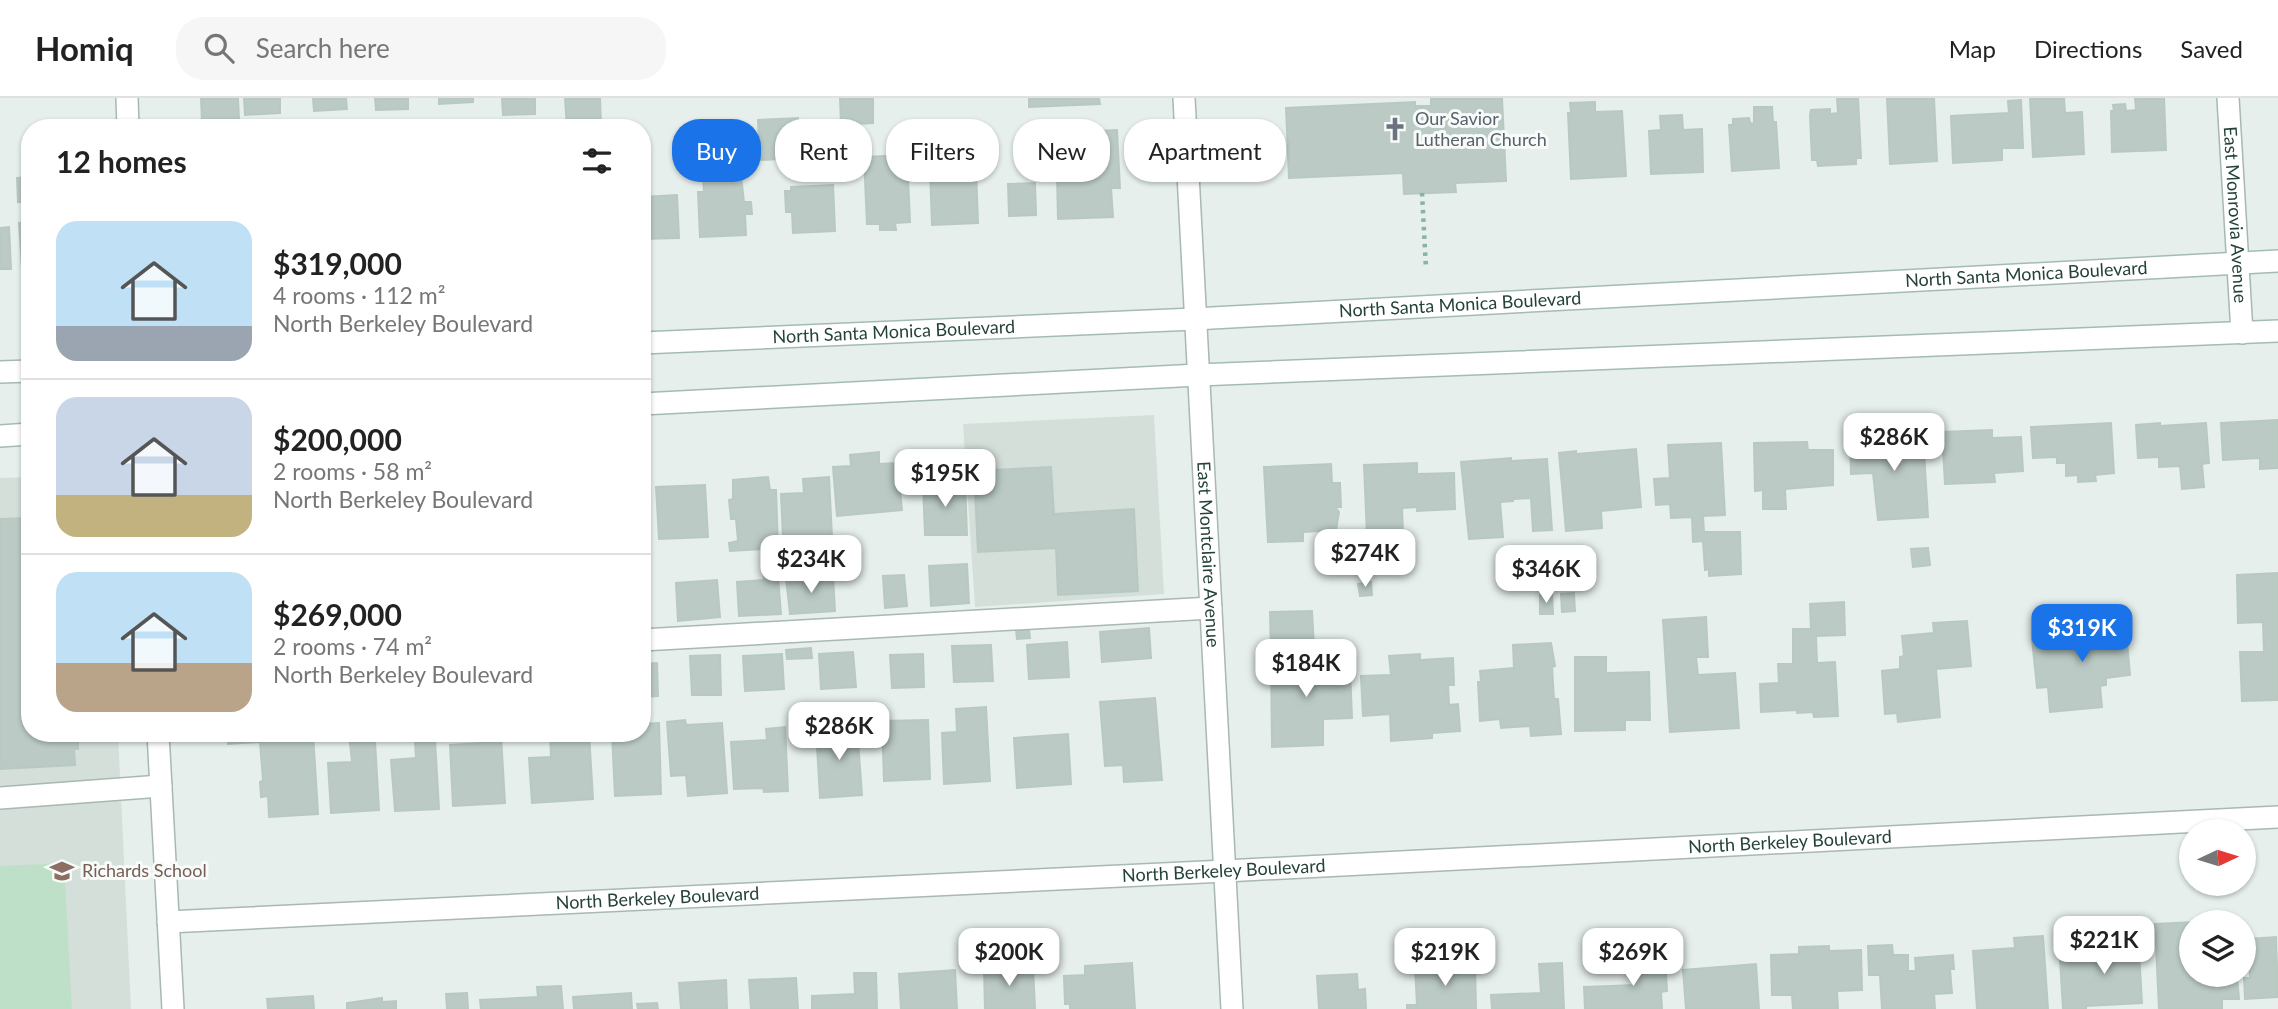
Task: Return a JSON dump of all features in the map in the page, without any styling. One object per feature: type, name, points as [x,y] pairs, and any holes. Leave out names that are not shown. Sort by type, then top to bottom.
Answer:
[{"type":"street","points":[[127,98],[128,119]]},
{"type":"street","name":"East Montclaire Avenue","points":[[1184,98],[1232,1009]]},
{"type":"street","name":"East Monrovia Avenue","points":[[2228,98],[2242,332]]},
{"type":"street","name":"North Santa Monica Boulevard","points":[[651,343],[1194,319],[2278,261]]},
{"type":"street","points":[[651,404],[1198,375],[2278,331]]},
{"type":"street","points":[[0,372],[21,371]]},
{"type":"street","points":[[0,436],[21,435]]},
{"type":"street","points":[[651,639],[1212,608]]},
{"type":"street","points":[[159,742],[173,1009]]},
{"type":"street","points":[[0,797],[161,786]]},
{"type":"street","name":"North Berkeley Boulevard","points":[[169,922],[2278,817]]},
{"type":"path","points":[[1422,193],[1426,269]]},
{"type":"shaded area","points":[[1154,415],[1164,594],[975,607],[963,424]]},
{"type":"shaded area","name":"Richards School","points":[[21,477],[21,742],[118,742],[131,1009],[0,1009],[0,478]]},
{"type":"green space","points":[[64,863],[72,1009],[0,1009],[0,866]]},
{"type":"building","points":[[201,98],[238,98],[239,119],[202,119]]},
{"type":"building","points":[[244,98],[280,98],[280,113],[245,115]]},
{"type":"building","points":[[313,98],[346,98],[347,109],[314,111]]},
{"type":"building","points":[[375,98],[408,98],[408,109],[376,110]]},
{"type":"building","points":[[439,98],[473,98],[473,102],[439,104]]},
{"type":"building","points":[[502,98],[535,98],[535,114],[503,115]]},
{"type":"building","points":[[565,98],[600,98],[601,119],[566,119]]},
{"type":"building","points":[[840,98],[873,98],[873,123],[872,119],[841,119]]},
{"type":"building","points":[[1029,98],[1099,98],[1100,104],[1029,107]]},
{"type":"building","name":"Our Savior Lutheran Church","points":[[1431,98],[1502,98],[1506,181],[1455,183],[1456,192],[1404,194],[1403,173],[1289,178],[1286,108],[1415,102],[1415,106],[1431,106]]},
{"type":"building","points":[[1837,98],[1858,98],[1861,158],[1856,158],[1856,164],[1818,166],[1817,160],[1812,160],[1811,110],[1830,109],[1830,114],[1838,113]]},
{"type":"building","points":[[1887,98],[1934,98],[1937,161],[1890,164]]},
{"type":"building","points":[[2030,98],[2064,98],[2065,113],[2082,112],[2084,154],[2033,157]]},
{"type":"building","points":[[2135,98],[2164,98],[2166,150],[2112,152],[2113,105],[2125,104],[2126,111],[2136,110]]},
{"type":"building","points":[[2021,100],[2023,148],[2002,148],[2002,160],[1953,163],[1951,116],[2009,113],[2008,101]]},
{"type":"building","points":[[1595,102],[1595,112],[1622,111],[1626,176],[1571,179],[1568,113],[1571,113],[1570,103]]},
{"type":"building","points":[[1754,107],[1772,107],[1773,122],[1776,122],[1779,168],[1732,171],[1729,125],[1733,125],[1733,119],[1749,118],[1750,123],[1754,124]]},
{"type":"building","points":[[1682,115],[1683,130],[1702,129],[1703,172],[1651,174],[1649,131],[1661,130],[1660,116]]},
{"type":"building","points":[[775,119],[775,159],[761,160],[761,120]]},
{"type":"building","points":[[1110,130],[1117,130],[1120,188],[1111,188],[1113,217],[1058,219],[1057,182],[1110,182]]},
{"type":"building","points":[[886,156],[886,182],[908,182],[910,222],[895,223],[896,230],[880,230],[880,224],[867,224],[865,182],[872,182],[872,157]]},
{"type":"building","points":[[17,178],[21,178],[21,202],[18,202]]},
{"type":"building","points":[[703,182],[742,182],[744,202],[751,202],[752,214],[745,214],[746,235],[700,237],[698,192],[704,192]]},
{"type":"building","points":[[930,182],[977,182],[978,223],[932,225]]},
{"type":"building","points":[[1035,183],[1036,215],[1009,216],[1008,184]]},
{"type":"building","points":[[833,185],[835,231],[793,233],[792,212],[786,212],[785,191],[791,191],[791,187]]},
{"type":"building","points":[[677,195],[679,238],[651,239],[651,196]]},
{"type":"building","points":[[19,223],[21,223],[21,254]]},
{"type":"building","points":[[9,227],[11,269],[0,269],[0,228]]},
{"type":"building","points":[[2278,420],[2278,468],[2260,469],[2260,458],[2223,460],[2221,423]]},
{"type":"building","points":[[2111,423],[2114,473],[2095,475],[2096,481],[2078,482],[2078,475],[2066,476],[2066,463],[2057,463],[2057,457],[2033,458],[2031,427]]},
{"type":"building","points":[[2160,423],[2160,426],[2206,423],[2209,463],[2202,464],[2204,487],[2182,489],[2180,466],[2159,467],[2159,457],[2138,458],[2136,425]]},
{"type":"building","points":[[1992,430],[1992,438],[2021,437],[2023,471],[1994,473],[1995,482],[1945,484],[1942,432]]},
{"type":"building","points":[[1923,435],[1928,517],[1878,520],[1873,473],[1851,474],[1850,437]]},
{"type":"building","points":[[1807,442],[1808,450],[1833,450],[1833,485],[1785,489],[1786,509],[1763,509],[1763,490],[1755,491],[1754,443]]},
{"type":"building","points":[[1721,443],[1725,515],[1703,516],[1704,532],[1740,532],[1741,574],[1709,576],[1709,569],[1705,570],[1703,541],[1693,542],[1692,517],[1671,518],[1670,504],[1656,505],[1654,479],[1670,478],[1668,445]]},
{"type":"building","points":[[1636,449],[1641,507],[1601,511],[1602,528],[1566,531],[1559,453]]},
{"type":"building","points":[[879,452],[879,464],[897,463],[902,510],[837,516],[833,467],[851,466],[850,455]]},
{"type":"building","points":[[1511,458],[1511,461],[1547,459],[1552,530],[1533,531],[1531,498],[1513,499],[1500,502],[1503,537],[1469,539],[1461,462]]},
{"type":"building","points":[[1417,463],[1417,474],[1454,473],[1455,509],[1417,511],[1417,507],[1402,508],[1403,533],[1367,535],[1364,465]]},
{"type":"building","points":[[1331,464],[1332,483],[1340,483],[1341,507],[1335,507],[1339,512],[1336,530],[1303,532],[1303,541],[1268,542],[1264,467]]},
{"type":"building","points":[[1051,467],[1054,514],[1134,509],[1138,591],[1058,595],[1056,548],[978,552],[974,471]]},
{"type":"building","points":[[768,477],[770,490],[776,490],[778,548],[730,551],[729,543],[738,541],[736,519],[731,519],[729,500],[733,499],[733,480]]},
{"type":"building","points":[[829,477],[833,557],[784,560],[781,494],[804,493],[803,479]]},
{"type":"building","points":[[965,482],[967,535],[925,535],[923,483]]},
{"type":"building","points":[[705,485],[708,537],[659,539],[656,487]]},
{"type":"building","points":[[21,518],[21,742],[78,742],[78,749],[74,749],[75,765],[0,769],[0,519]]},
{"type":"building","points":[[1928,548],[1930,565],[1913,567],[1911,549]]},
{"type":"building","points":[[967,564],[969,603],[931,606],[929,566]]},
{"type":"building","points":[[777,565],[781,614],[739,616],[737,582],[764,580],[763,566]]},
{"type":"building","points":[[1544,570],[1555,570],[1556,587],[1544,588]]},
{"type":"building","points":[[1570,570],[1571,586],[1560,587],[1559,571]]},
{"type":"building","points":[[2278,573],[2278,700],[2242,701],[2240,652],[2264,652],[2263,622],[2238,623],[2237,575]]},
{"type":"building","points":[[904,575],[907,606],[885,608],[883,576]]},
{"type":"building","points":[[833,576],[835,611],[790,614],[786,578]]},
{"type":"building","points":[[717,580],[720,617],[678,621],[676,583]]},
{"type":"building","points":[[1371,582],[1372,595],[1360,596],[1358,584]]},
{"type":"building","points":[[1574,593],[1575,611],[1562,612],[1561,594]]},
{"type":"building","points":[[1540,595],[1552,595],[1553,614],[1540,614]]},
{"type":"building","points":[[1844,602],[1845,635],[1816,636],[1817,663],[1835,662],[1838,716],[1814,717],[1813,712],[1797,713],[1797,710],[1761,712],[1760,684],[1779,683],[1778,664],[1793,664],[1793,629],[1811,629],[1810,604]]},
{"type":"building","points":[[2124,608],[2130,675],[2106,678],[2106,685],[2100,686],[2102,707],[2050,712],[2048,687],[2037,688],[2032,639],[2071,635],[2072,640],[2104,637],[2102,610]]},
{"type":"building","points":[[1312,611],[1314,649],[1271,652],[1270,612]]},
{"type":"building","points":[[1706,617],[1708,657],[1696,657],[1698,675],[1735,673],[1739,728],[1670,732],[1663,620]]},
{"type":"building","points":[[1967,621],[1971,666],[1936,669],[1940,717],[1898,722],[1897,713],[1885,714],[1882,671],[1900,669],[1900,657],[1904,656],[1902,636],[1934,633],[1933,623]]},
{"type":"building","points":[[1149,628],[1151,658],[1102,662],[1100,632]]},
{"type":"building","points":[[1029,629],[1030,638],[1017,639],[1016,630]]},
{"type":"building","points":[[1067,642],[1069,677],[1029,679],[1027,645]]},
{"type":"building","points":[[1551,643],[1555,666],[1552,667],[1554,699],[1558,699],[1561,734],[1531,736],[1530,726],[1501,728],[1500,719],[1480,721],[1480,671],[1514,668],[1513,645]]},
{"type":"building","points":[[991,645],[993,681],[954,682],[952,646]]},
{"type":"building","points":[[811,648],[812,658],[787,659],[786,650]]},
{"type":"building","points":[[853,652],[856,687],[821,689],[819,654]]},
{"type":"building","points":[[782,654],[784,689],[745,691],[743,656]]},
{"type":"building","points":[[923,654],[924,687],[892,688],[890,655]]},
{"type":"building","points":[[1319,654],[1319,671],[1350,670],[1352,718],[1323,719],[1323,745],[1272,747],[1271,656]]},
{"type":"building","points":[[1420,654],[1420,660],[1453,658],[1454,685],[1448,685],[1449,705],[1458,704],[1460,731],[1432,733],[1432,738],[1391,741],[1390,714],[1363,716],[1361,676],[1391,675],[1389,656]]},
{"type":"building","points":[[720,655],[721,695],[692,695],[690,656]]},
{"type":"building","points":[[1575,657],[1606,657],[1606,673],[1649,672],[1650,720],[1625,720],[1625,730],[1575,731]]},
{"type":"building","points":[[651,663],[657,663],[658,696],[651,696]]},
{"type":"building","points":[[1155,698],[1162,780],[1124,782],[1123,765],[1105,766],[1100,702]]},
{"type":"building","points":[[986,707],[990,781],[944,784],[942,733],[957,732],[956,709]]},
{"type":"building","points":[[685,720],[686,725],[722,723],[727,793],[688,796],[686,775],[671,776],[667,722]]},
{"type":"building","points":[[928,720],[930,779],[884,781],[882,721]]},
{"type":"building","points":[[651,723],[659,723],[661,794],[615,796],[612,742],[651,742]]},
{"type":"building","points":[[785,727],[788,791],[734,789],[731,742],[767,740],[766,729]]},
{"type":"building","points":[[857,727],[862,795],[820,798],[816,729]]},
{"type":"building","points":[[1068,734],[1071,784],[1017,788],[1014,738]]},
{"type":"building","points":[[228,742],[260,742],[228,744]]},
{"type":"building","points":[[260,742],[314,742],[318,814],[269,817],[268,796],[261,797],[260,782],[263,780]]},
{"type":"building","points":[[375,742],[379,810],[331,813],[328,763],[352,762],[350,743]]},
{"type":"building","points":[[415,742],[435,742],[439,809],[395,811],[391,760],[416,758]]},
{"type":"building","points":[[501,742],[505,803],[453,806],[450,745]]},
{"type":"building","points":[[550,742],[590,742],[593,799],[532,803],[529,758],[551,757]]},
{"type":"building","points":[[2179,923],[2179,987],[2238,987],[2239,999],[2222,999],[2222,1009],[2159,1009],[2155,924]]},
{"type":"building","points":[[2138,934],[2142,1003],[2063,1009],[2060,959],[2106,956],[2105,936]]},
{"type":"building","points":[[2043,936],[2048,1009],[1977,1009],[1973,951],[2015,948],[2014,938]]},
{"type":"building","points":[[2276,937],[2278,997],[2245,999],[2244,987],[2256,987],[2256,938]]},
{"type":"building","points":[[1892,945],[1893,955],[1908,955],[1908,971],[1916,971],[1915,958],[1953,955],[1954,969],[1950,969],[1952,993],[1934,994],[1935,1009],[1882,1009],[1880,975],[1869,975],[1868,946]]},
{"type":"building","points":[[1829,946],[1829,951],[1861,950],[1862,990],[1837,991],[1838,1009],[1793,1009],[1792,995],[1772,995],[1771,955],[1799,954],[1799,947]]},
{"type":"building","points":[[1665,955],[1667,991],[1661,992],[1662,1009],[1585,1009],[1584,987],[1636,985],[1635,956]]},
{"type":"building","points":[[1132,963],[1135,1009],[1070,1009],[1070,1004],[1065,1004],[1064,976],[1085,975],[1085,966]]},
{"type":"building","points":[[1562,963],[1564,1009],[1492,1009],[1491,995],[1541,993],[1539,964]]},
{"type":"building","points":[[1756,964],[1759,1009],[1686,1009],[1683,970]]},
{"type":"building","points":[[1475,965],[1476,1009],[1407,1009],[1407,1005],[1417,1005],[1415,967]]},
{"type":"building","points":[[1033,966],[1035,1009],[985,1009],[984,968]]},
{"type":"building","points":[[955,970],[957,1009],[901,1009],[899,974]]},
{"type":"building","points":[[854,973],[876,973],[877,1009],[812,1009],[812,996],[855,994]]},
{"type":"building","points":[[1357,974],[1358,990],[1365,989],[1366,1009],[1319,1009],[1317,976]]},
{"type":"building","points":[[796,978],[798,1009],[751,1009],[749,980]]},
{"type":"building","points":[[726,980],[727,1009],[681,1009],[679,983]]},
{"type":"building","points":[[561,986],[563,1009],[481,1009],[480,1000],[538,997],[537,987]]},
{"type":"building","points":[[467,993],[468,1009],[447,1009],[446,994]]},
{"type":"building","points":[[631,993],[632,1009],[574,1009],[573,997]]},
{"type":"building","points":[[313,996],[314,1009],[268,1009],[267,999]]},
{"type":"building","points":[[382,998],[382,1002],[396,1001],[396,1009],[347,1009],[347,1003]]},
{"type":"building","points":[[657,1003],[658,1009],[638,1009],[637,1004]]},
{"type":"place","name":"Our Savior Lutheran Church","points":[[1395,129]]},
{"type":"place","name":"Richards School","points":[[62,871]]}]
